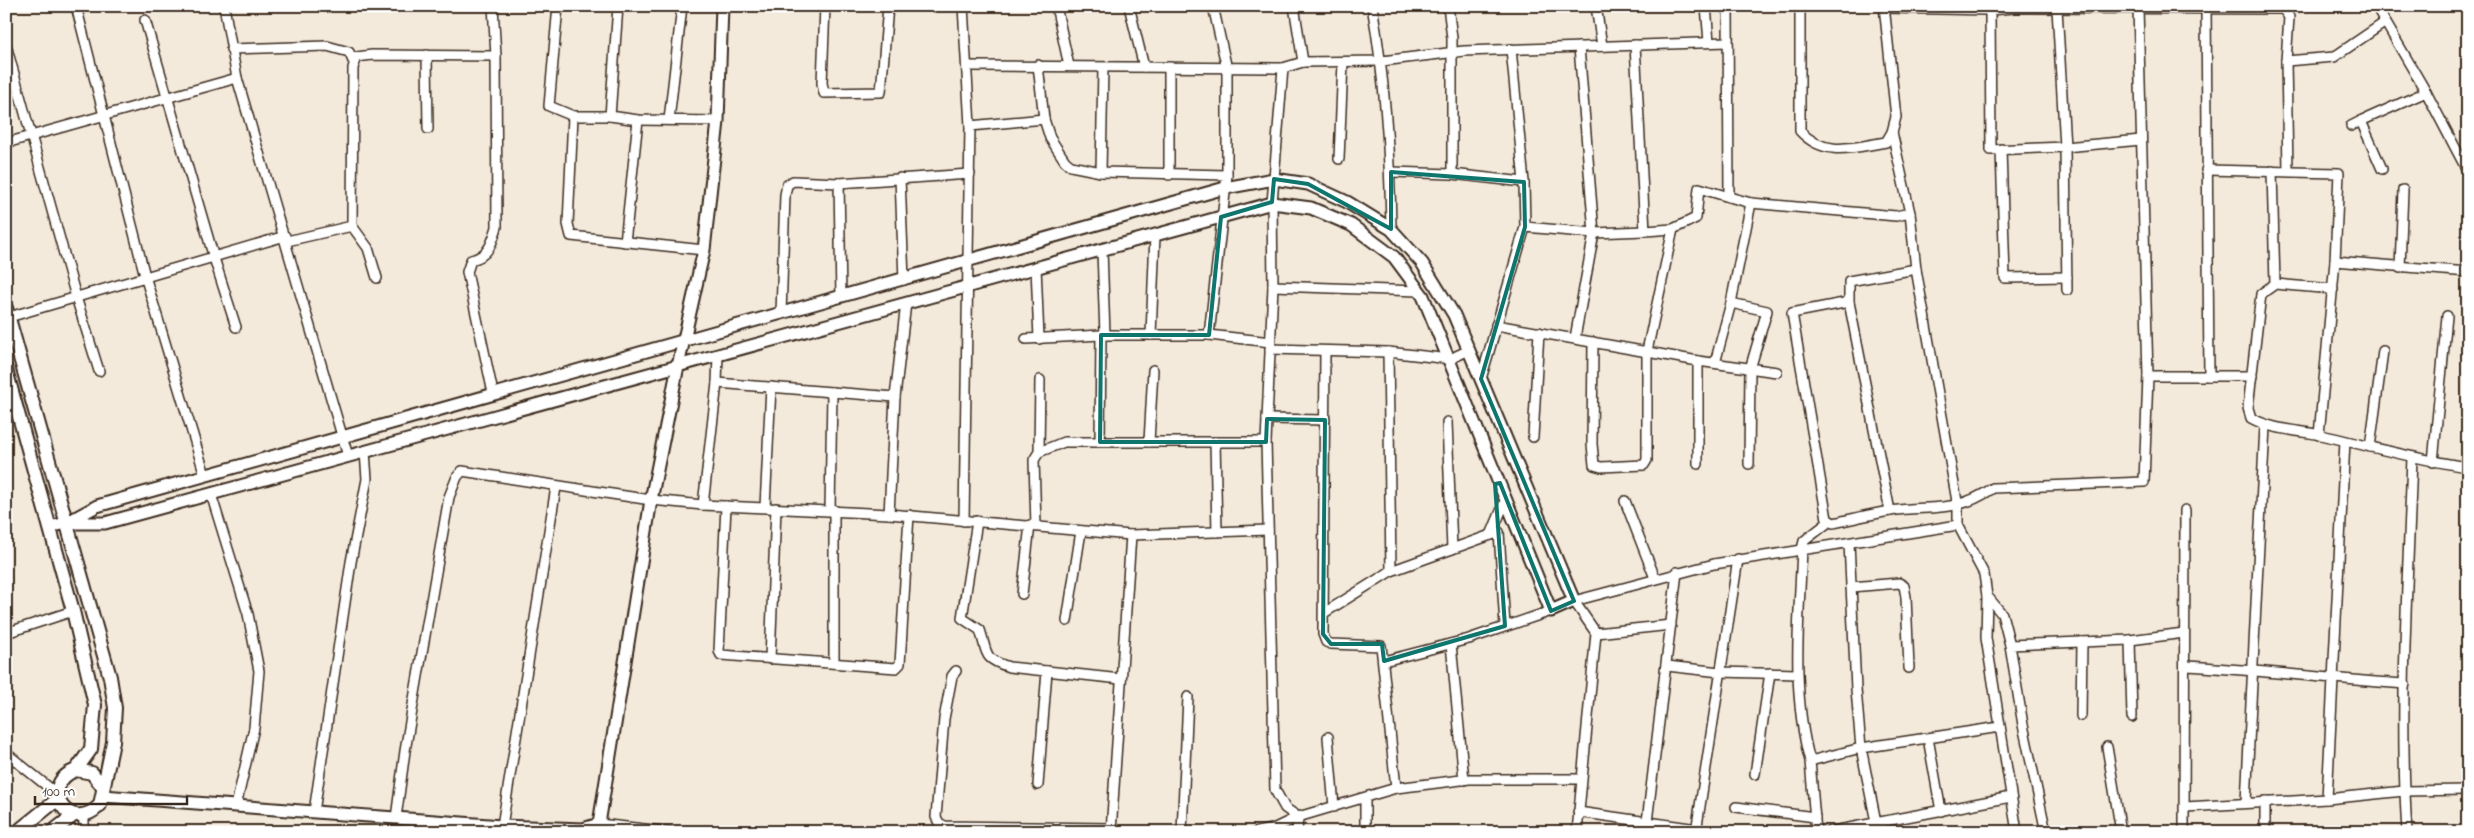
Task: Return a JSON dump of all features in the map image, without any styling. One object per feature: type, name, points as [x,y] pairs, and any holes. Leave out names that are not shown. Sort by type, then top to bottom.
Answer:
[{"type":"main road","points":[[8,312],[110,677],[115,708],[113,742],[100,805],[93,812],[79,815],[52,832]]},
{"type":"main road","points":[[6,370],[73,611],[95,704],[91,749],[76,770],[62,778],[57,796],[17,832]]},
{"type":"main road","points":[[76,770],[92,774],[102,791]]},
{"type":"main road","points":[[57,796],[65,811],[79,815]]},
{"type":"street","points":[[76,6],[145,276],[205,475]]},
{"type":"street","points":[[224,6],[237,78],[286,239],[348,456]]},
{"type":"street","points":[[492,6],[496,56],[497,227],[489,250],[479,258],[471,260],[467,272],[493,393]]},
{"type":"street","points":[[558,6],[549,106],[573,116],[610,116],[638,120],[718,121]]},
{"type":"street","points":[[610,116],[618,6]]},
{"type":"street","points":[[669,120],[682,6]]},
{"type":"street","points":[[599,824],[604,805],[652,500],[678,366],[704,250],[718,121],[722,6]]},
{"type":"street","points":[[825,6],[822,83],[824,93],[841,94],[881,92],[888,6]]},
{"type":"street","points":[[963,6],[970,126],[964,521]]},
{"type":"street","points":[[1056,6],[1069,66]]},
{"type":"street","points":[[1129,6],[1144,67]]},
{"type":"street","points":[[1209,335],[1220,217],[1227,175],[1227,68],[1213,6]]},
{"type":"street","points":[[1294,6],[1302,62]]},
{"type":"street","points":[[1372,6],[1382,61],[1390,172],[1391,229]]},
{"type":"street","points":[[1448,6],[1452,52],[1452,174]]},
{"type":"street","points":[[1596,6],[1602,46]]},
{"type":"street","points":[[1706,6],[1709,42]]},
{"type":"street","points":[[1728,6],[1729,197]]},
{"type":"street","points":[[1800,6],[1800,131],[1810,142],[1840,150],[1886,142],[1892,132],[1896,117],[1884,7],[1990,10],[2014,7],[2283,8],[2289,17],[2286,61],[2288,172]]},
{"type":"street","points":[[2376,6],[2384,23],[2426,92],[2468,172]]},
{"type":"street","points":[[2206,7],[2209,376]]},
{"type":"street","points":[[2057,8],[2065,147],[2067,290]]},
{"type":"street","points":[[1849,302],[1792,313],[1827,519],[1833,523],[1890,511],[1958,507],[1976,500],[1993,488],[2144,482],[2148,376],[2138,8]]},
{"type":"street","points":[[1990,10],[1991,150],[2065,147],[2141,140]]},
{"type":"street","points":[[145,20],[236,327]]},
{"type":"street","points":[[2286,61],[2334,58],[2384,23]]},
{"type":"street","points":[[967,66],[1284,68],[1302,62],[1382,61],[1452,52],[1727,42]]},
{"type":"street","points":[[6,45],[76,297],[99,371]]},
{"type":"street","points":[[1635,45],[1646,231]]},
{"type":"street","points":[[231,49],[327,46],[349,52],[354,63],[352,226],[368,248],[377,278]]},
{"type":"street","points":[[1575,338],[1594,233],[1579,47]]},
{"type":"street","points":[[1481,379],[1525,226],[1524,182],[1511,49]]},
{"type":"street","points":[[354,63],[357,57],[372,55],[496,56]]},
{"type":"street","points":[[426,56],[428,129]]},
{"type":"street","points":[[1339,159],[1343,62]]},
{"type":"street","points":[[1038,66],[1044,119],[1050,138],[1065,161],[1071,166],[1101,172],[1227,175]]},
{"type":"street","points":[[1168,67],[1169,175]]},
{"type":"street","points":[[1101,172],[1103,68]]},
{"type":"street","points":[[1284,68],[1272,202],[1272,286],[1266,442],[1275,790],[1285,808],[1298,817]]},
{"type":"street","points":[[6,143],[237,78]]},
{"type":"street","points":[[2351,126],[2426,92]]},
{"type":"street","points":[[573,116],[568,224],[571,236],[704,250]]},
{"type":"street","points":[[970,126],[1044,119]]},
{"type":"street","points":[[625,242],[638,120]]},
{"type":"street","points":[[2361,121],[2382,169]]},
{"type":"street","points":[[1892,132],[1910,213],[1916,269],[1958,507],[1958,525],[1984,574],[1987,596],[1986,638],[2017,832]]},
{"type":"street","points":[[2002,149],[2005,278],[2066,277]]},
{"type":"street","points":[[2206,170],[2339,173],[2333,290],[2319,435]]},
{"type":"street","points":[[2272,171],[2275,284]]},
{"type":"street","points":[[1390,172],[1452,174],[1524,182]]},
{"type":"street","points":[[781,314],[787,185],[793,181],[839,183],[970,174]]},
{"type":"street","points":[[900,178],[904,280]]},
{"type":"street","points":[[66,523],[97,506],[342,435],[904,280],[1225,188],[1274,179],[1308,184],[1347,202],[1391,229],[1422,263],[1454,315],[1574,601],[1596,633],[1577,832]]},
{"type":"street","points":[[839,183],[842,297]]},
{"type":"street","points":[[1525,226],[1594,233],[1674,228],[1696,218],[1699,188],[1751,203],[1896,216],[1910,213]]},
{"type":"street","points":[[2400,268],[2403,190]]},
{"type":"street","points":[[50,526],[66,523],[105,522],[211,494],[1272,202],[1311,208],[1351,226],[1394,257],[1419,291],[1450,359],[1551,610]]},
{"type":"street","points":[[1715,363],[1751,203]]},
{"type":"street","points":[[8,312],[76,297],[145,276],[286,239],[352,226]]},
{"type":"street","points":[[1593,342],[1592,444],[1594,465],[1601,467],[1644,465],[1648,460],[1647,351],[1674,228]]},
{"type":"street","points":[[1151,335],[1155,235]]},
{"type":"street","points":[[1100,442],[1103,335],[1102,250]]},
{"type":"street","points":[[2335,261],[2400,268],[2468,272]]},
{"type":"street","points":[[1036,267],[1039,339]]},
{"type":"street","points":[[1890,511],[1849,302],[1849,281],[1916,269]]},
{"type":"street","points":[[2333,290],[2275,284],[2261,294],[2248,408],[2251,418],[2265,426],[2319,435],[2433,462],[2468,467]]},
{"type":"street","points":[[1272,286],[1419,291]]},
{"type":"street","points":[[889,514],[895,397],[906,303]]},
{"type":"street","points":[[1730,303],[1767,311],[1750,369],[1749,464]]},
{"type":"street","points":[[2433,462],[2447,316]]},
{"type":"street","points":[[1496,325],[1698,361],[1777,372]]},
{"type":"street","points":[[1533,437],[1539,332]]},
{"type":"street","points":[[1026,339],[1103,335],[1209,335],[1270,345],[1325,351],[1388,352],[1450,359],[1469,350]]},
{"type":"street","points":[[1325,351],[1323,634],[1326,642],[1331,644],[1378,644],[1382,649],[1396,788]]},
{"type":"street","points":[[2370,447],[2383,351]]},
{"type":"street","points":[[1388,352],[1391,571]]},
{"type":"street","points":[[703,505],[717,384],[718,354]]},
{"type":"street","points":[[1698,361],[1698,464]]},
{"type":"street","points":[[1149,442],[1153,370]]},
{"type":"street","points":[[2148,376],[2252,376]]},
{"type":"street","points":[[1022,594],[1033,526],[1034,460],[1039,452],[1040,380]]},
{"type":"street","points":[[717,384],[895,397]]},
{"type":"street","points":[[766,507],[771,387]]},
{"type":"street","points":[[832,392],[834,663]]},
{"type":"street","points":[[1267,419],[1325,420]]},
{"type":"street","points":[[1448,422],[1452,549]]},
{"type":"street","points":[[2246,802],[2265,426]]},
{"type":"street","points":[[2327,799],[2331,679],[2345,441]]},
{"type":"street","points":[[1039,452],[1064,442],[1266,442]]},
{"type":"street","points":[[1215,442],[1217,532]]},
{"type":"street","points":[[314,812],[351,562],[367,479],[365,452]]},
{"type":"street","points":[[2407,832],[2404,792],[2405,684],[2412,457]]},
{"type":"street","points":[[396,818],[405,751],[449,497],[457,477],[462,471],[652,500],[703,505],[832,510],[1131,535],[1268,530]]},
{"type":"street","points":[[502,826],[556,486]]},
{"type":"street","points":[[211,494],[248,614],[259,671],[254,728],[236,806]]},
{"type":"street","points":[[1491,535],[1506,499]]},
{"type":"street","points":[[1625,501],[1654,578]]},
{"type":"street","points":[[726,506],[719,651],[723,656],[899,667],[909,516]]},
{"type":"street","points":[[770,659],[776,508]]},
{"type":"street","points":[[2184,832],[2185,510]]},
{"type":"street","points":[[977,521],[962,618],[980,630],[987,656],[993,662],[1009,667],[1121,679]]},
{"type":"street","points":[[1816,832],[1810,761],[1803,737],[1797,674],[1802,549],[1804,542],[1830,521]]},
{"type":"street","points":[[1384,661],[1451,644],[1574,601],[1677,572],[1738,559],[1958,525]]},
{"type":"street","points":[[1067,621],[1081,531]]},
{"type":"street","points":[[1324,613],[1391,571],[1499,532],[1505,626]]},
{"type":"street","points":[[956,671],[952,676],[944,719],[936,817],[939,823],[945,826],[1111,830],[1131,535]]},
{"type":"street","points":[[1849,543],[1861,748],[1876,822]]},
{"type":"street","points":[[1578,812],[1696,830],[1738,559]]},
{"type":"street","points":[[1647,822],[1677,572]]},
{"type":"street","points":[[1852,587],[1899,583],[1904,586],[1909,668]]},
{"type":"street","points":[[1987,596],[2002,614],[2010,645],[2023,725],[2046,832]]},
{"type":"street","points":[[7,631],[73,611]]},
{"type":"street","points":[[1596,633],[1671,625]]},
{"type":"street","points":[[2010,645],[2130,640],[2184,633]]},
{"type":"street","points":[[2130,640],[2132,717]]},
{"type":"street","points":[[2080,716],[2082,642]]},
{"type":"street","points":[[1451,644],[1464,780]]},
{"type":"street","points":[[1667,666],[1720,672],[1797,674]]},
{"type":"street","points":[[2186,666],[2252,669],[2331,679],[2405,684]]},
{"type":"street","points":[[1038,785],[1046,671]]},
{"type":"street","points":[[1755,774],[1770,673]]},
{"type":"street","points":[[1182,832],[1188,697]]},
{"type":"street","points":[[1810,761],[1861,748],[2000,727]]},
{"type":"street","points":[[1328,738],[1334,807]]},
{"type":"street","points":[[1928,738],[1940,810]]},
{"type":"street","points":[[2107,747],[2121,832]]},
{"type":"street","points":[[6,753],[57,796]]},
{"type":"street","points":[[1257,832],[1273,828],[1298,817],[1365,799],[1396,788],[1464,780],[1582,779]]},
{"type":"street","points":[[2185,807],[2246,802],[2327,799],[2404,792],[2468,790]]},
{"type":"street","points":[[102,791],[236,806],[502,826],[583,829],[599,824],[672,832]]},
{"type":"street","points":[[1828,832],[2011,797]]},
{"type":"street","points":[[1365,799],[1365,832]]},
{"type":"street","points":[[2265,801],[2265,832]]},
{"type":"street","points":[[1736,807],[1815,817]]},
{"type":"street","points":[[79,815],[84,832]]},
{"type":"street","points":[[1297,832],[1298,817]]},
{"type":"highlighted area","points":[[1391,172],[1524,182],[1525,227],[1481,379],[1574,601],[1551,611],[1500,483],[1495,484],[1505,626],[1384,661],[1382,644],[1331,644],[1323,634],[1325,420],[1267,419],[1266,442],[1100,442],[1101,335],[1209,335],[1221,217],[1272,202],[1274,179],[1308,184],[1391,229]]}]
